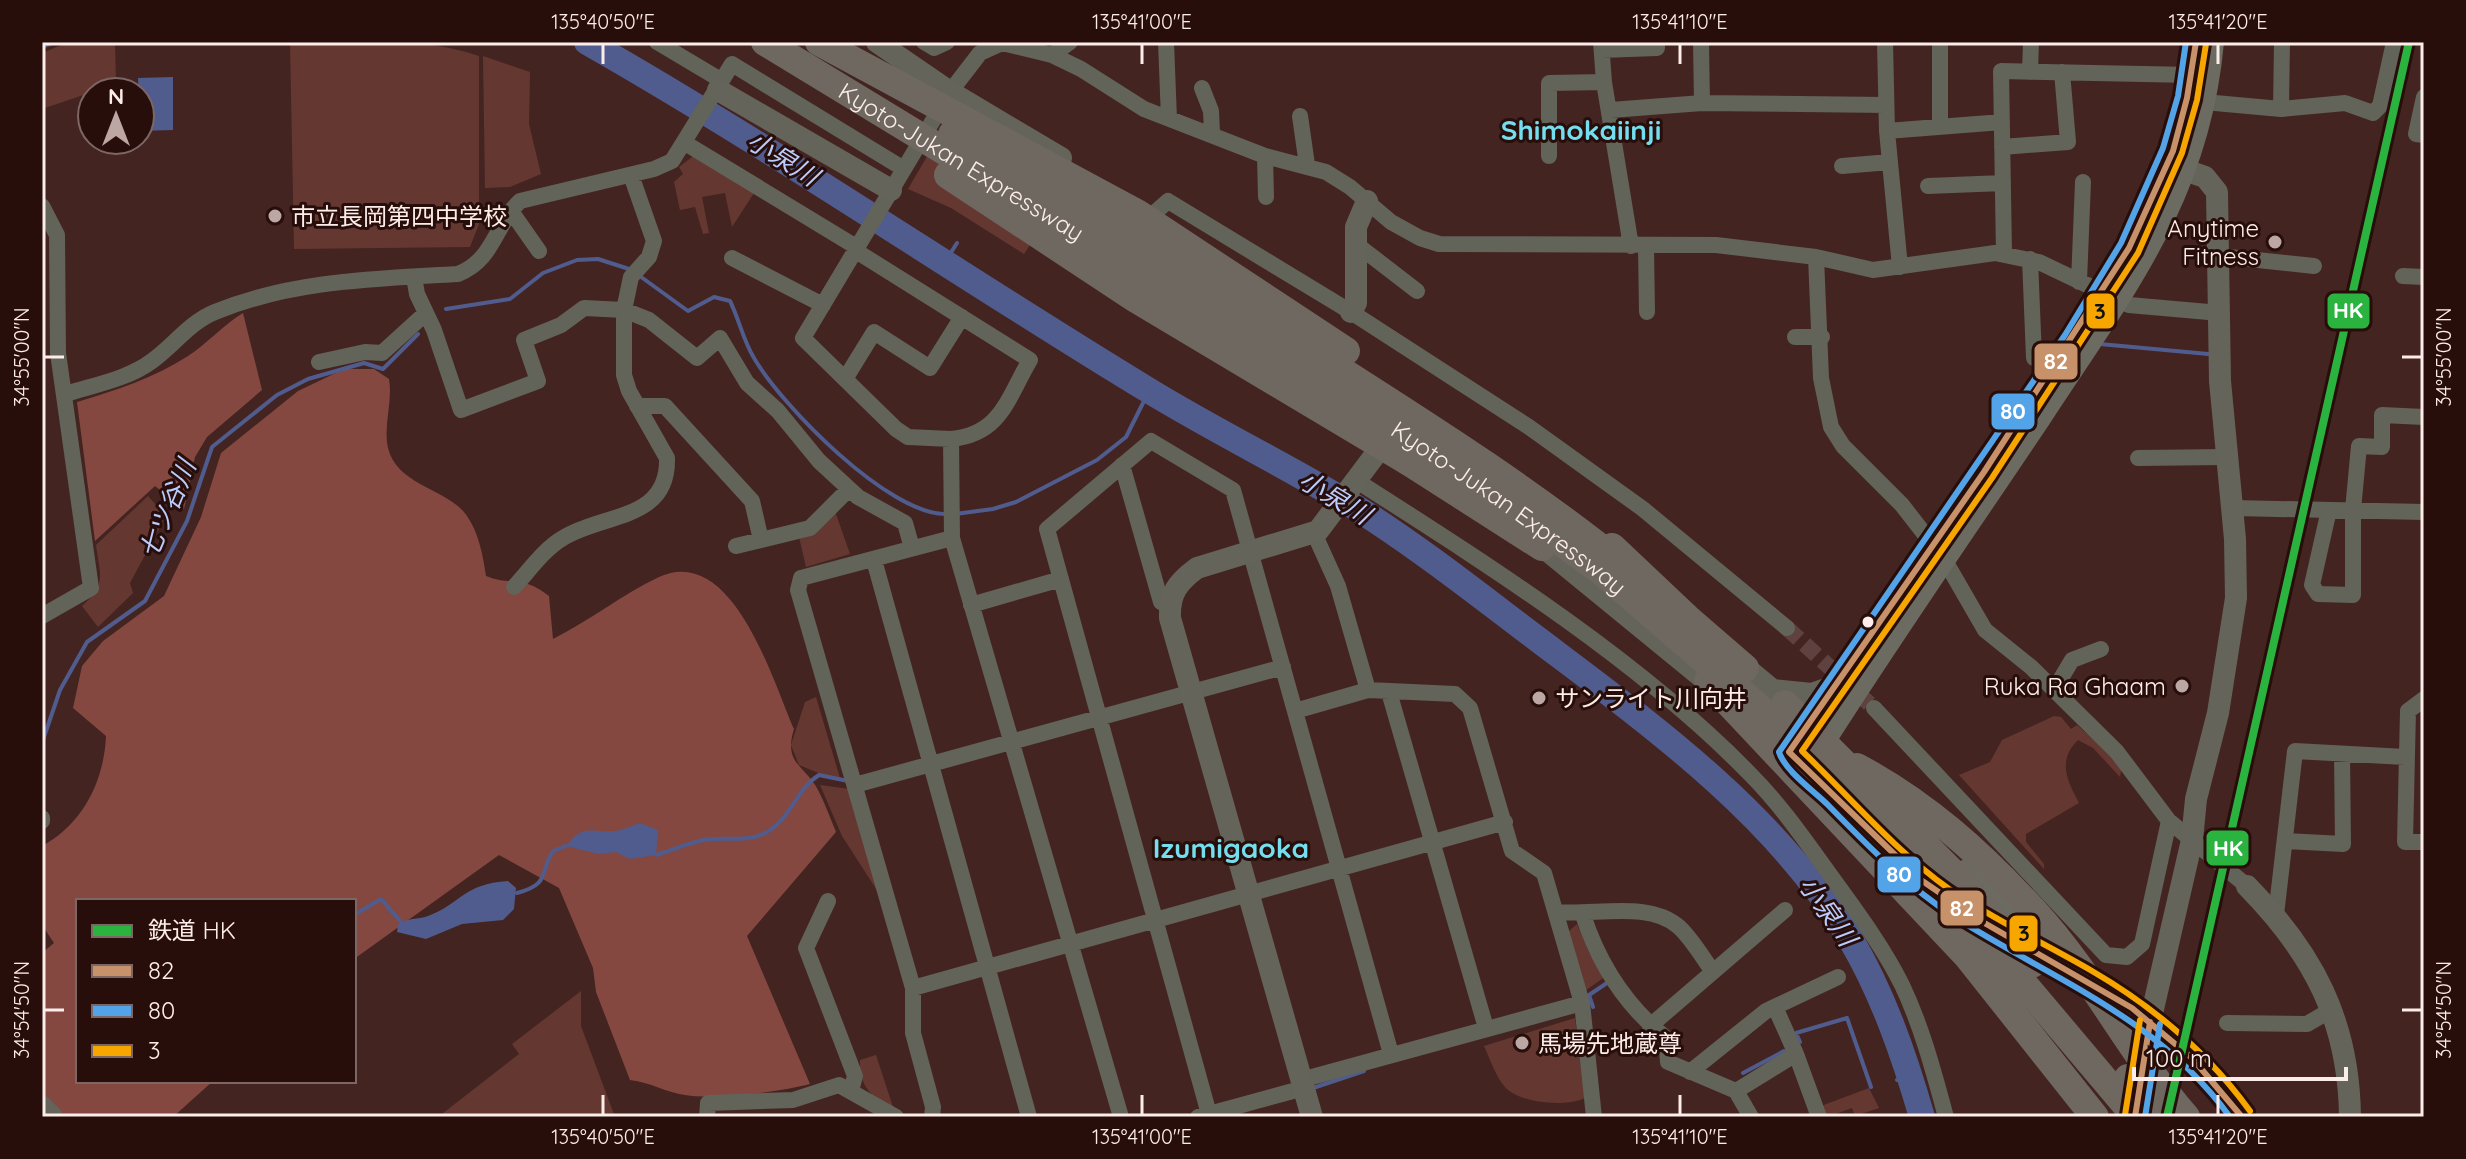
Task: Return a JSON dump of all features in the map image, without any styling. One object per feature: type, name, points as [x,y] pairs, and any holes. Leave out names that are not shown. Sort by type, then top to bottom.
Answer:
[{"type":"highway","name":"Kyoto-Jukan Expressway","points":[[765,42],[1362,405],[1499,497],[1602,572],[1783,728],[2001,957],[2136,1117]]},
{"type":"highway","name":"Kyoto-Jukan Expressway","points":[[801,42],[1184,270],[1429,426],[1579,530],[1707,634],[1887,804],[1959,879],[2161,1117]]},
{"type":"highway","points":[[819,42],[1137,213],[1464,432],[1575,515],[1685,616]]},
{"type":"highway","points":[[836,86],[850,113],[1136,299],[1409,462],[1542,547]]},
{"type":"highway","points":[[1708,681],[1968,957],[2031,1018]]},
{"type":"highway","points":[[1807,738],[2031,1018],[2088,1112]]},
{"type":"highway","points":[[1857,767],[1905,793],[1983,856],[2033,910],[2097,989],[2139,1030],[2203,1117]]},
{"type":"highway","points":[[2139,1030],[2155,1082],[2186,1117]]},
{"type":"main road","points":[[2178,167],[2196,42]]},
{"type":"main road","points":[[1807,738],[1939,552],[2110,298],[2157,236],[2178,167],[2204,102],[2212,42]]},
{"type":"main road","points":[[1807,738],[1835,686],[1939,552]]},
{"type":"main road","points":[[1807,738],[1857,767],[1955,863],[2139,1030],[2202,1066],[2242,1117]]},
{"type":"main road","points":[[1807,738],[1921,880]]},
{"type":"main road","points":[[2008,939],[2087,980]]},
{"type":"street","points":[[657,42],[716,87],[889,194]]},
{"type":"street","points":[[877,42],[950,92],[1097,179],[1261,299],[1431,441],[1685,616],[1772,690],[1807,738]]},
{"type":"street","points":[[924,42],[934,48],[947,42]]},
{"type":"street","points":[[1052,55],[1070,42]]},
{"type":"street","points":[[1166,42],[1169,119]]},
{"type":"street","points":[[1647,312],[1638,246],[1604,82],[1602,46],[1657,48],[1657,42]]},
{"type":"street","points":[[1701,42],[1702,103]]},
{"type":"street","points":[[1885,42],[1887,131],[1900,267]]},
{"type":"street","points":[[1940,42],[1940,127]]},
{"type":"street","points":[[2030,72],[2031,42]]},
{"type":"street","points":[[2281,109],[2282,42]]},
{"type":"street","points":[[2204,102],[2281,109],[2345,103],[2373,113],[2380,106],[2394,42]]},
{"type":"street","points":[[687,140],[858,247],[1030,360],[992,425],[975,436],[951,439],[908,437],[803,338],[858,247],[978,45],[1002,43],[1052,55],[1081,69],[1144,109],[1265,156],[1307,165],[1338,179],[1391,222],[1420,238],[1439,244],[1716,245],[1816,257],[1873,270],[1977,253],[2004,254],[2030,259],[2110,298],[2168,310],[2220,313]]},
{"type":"street","points":[[66,394],[130,373],[152,361],[179,336],[213,312],[331,281],[458,274],[482,262],[520,201],[551,191],[631,175],[672,161],[732,64],[904,169]]},
{"type":"street","points":[[2004,254],[2001,71],[2192,75]]},
{"type":"street","points":[[2002,147],[2068,142],[2062,72]]},
{"type":"street","points":[[1549,156],[1549,83],[1604,82]]},
{"type":"street","points":[[1202,88],[1211,111],[1212,133]]},
{"type":"street","points":[[2424,97],[2416,134],[2424,135]]},
{"type":"street","points":[[1611,110],[1702,103],[1886,105]]},
{"type":"street","points":[[1300,116],[1307,165]]},
{"type":"street","points":[[1887,131],[2002,122]]},
{"type":"street","points":[[1265,156],[1266,197]]},
{"type":"street","points":[[1842,166],[1890,162]]},
{"type":"street","points":[[2136,1117],[2139,1030],[2192,840],[2196,799],[2229,656],[2236,584],[2233,508],[2225,457],[2220,256],[2215,186],[2205,177],[2178,167]]},
{"type":"street","points":[[514,587],[560,539],[586,525],[647,507],[663,485],[667,458],[637,406],[624,375],[624,310],[635,272],[649,257],[654,241],[631,175]]},
{"type":"street","points":[[2079,282],[2083,182]]},
{"type":"street","points":[[1928,186],[2003,183]]},
{"type":"street","points":[[1150,217],[1168,201],[1351,312],[1599,476],[1787,628]]},
{"type":"street","points":[[1351,312],[1356,303],[1356,227],[1367,201]]},
{"type":"street","points":[[42,206],[57,235],[50,279],[91,588],[42,616]]},
{"type":"street","points":[[511,211],[539,251]]},
{"type":"street","points":[[1356,244],[1417,291]]},
{"type":"street","points":[[2220,256],[2314,266]]},
{"type":"street","points":[[1816,257],[1824,405],[1831,427],[1843,446],[1902,505],[1939,552],[1985,630],[2054,690],[2117,752],[2169,821],[2247,886],[2276,915],[2312,964],[2331,1010],[2347,1073],[2350,1117]]},
{"type":"street","points":[[732,258],[823,305]]},
{"type":"street","points":[[2030,259],[2034,358]]},
{"type":"street","points":[[2403,276],[2423,273]]},
{"type":"street","points":[[414,277],[461,410],[538,381],[524,340],[561,325],[584,308],[624,310],[649,320],[697,358],[720,338],[747,383],[778,411],[819,461],[849,489],[905,523],[912,548]]},
{"type":"street","points":[[845,379],[874,332],[930,368],[962,317]]},
{"type":"street","points":[[319,362],[365,352],[382,353],[429,320]]},
{"type":"street","points":[[1795,337],[1822,337]]},
{"type":"street","points":[[42,361],[58,353]]},
{"type":"street","points":[[637,406],[665,406],[752,501],[761,540]]},
{"type":"street","points":[[2329,510],[2312,585],[2318,594],[2353,595],[2353,510],[2359,446],[2382,447],[2382,415],[2424,417]]},
{"type":"street","points":[[1312,1117],[1191,692],[1170,607],[1174,590],[1197,568],[1319,529],[1402,418]]},
{"type":"street","points":[[951,439],[951,531],[1121,1117]]},
{"type":"street","points":[[1391,1054],[1233,490],[1151,441],[1047,529],[1155,920],[1204,1115],[1391,1054],[1582,1003]]},
{"type":"street","points":[[1431,441],[1542,547],[1708,681],[1807,738]]},
{"type":"street","points":[[2138,458],[2225,457]]},
{"type":"street","points":[[1122,465],[1161,602],[1170,607]]},
{"type":"street","points":[[1356,482],[1547,608],[1694,722],[1751,775],[1793,824],[1865,924],[1902,985],[1926,1047],[1946,1117]]},
{"type":"street","points":[[736,546],[810,528],[849,489]]},
{"type":"street","points":[[2233,508],[2424,512]]},
{"type":"street","points":[[1319,529],[1368,690]]},
{"type":"street","points":[[932,1117],[933,1107],[913,1033],[913,988],[798,590],[801,578],[874,560],[951,531]]},
{"type":"street","points":[[874,560],[1029,1117]]},
{"type":"street","points":[[971,605],[1061,579]]},
{"type":"street","points":[[2054,690],[2072,660],[2101,649]]},
{"type":"street","points":[[855,785],[1283,667]]},
{"type":"street","points":[[1772,690],[1812,694],[1835,686]]},
{"type":"street","points":[[1295,711],[1368,690],[1455,694],[1470,708],[1512,851],[1544,873],[1556,912],[1582,1003],[1594,1117]]},
{"type":"street","points":[[1389,692],[1486,1028]]},
{"type":"street","points":[[2424,699],[2408,711],[2405,757],[2405,842],[2424,842]]},
{"type":"street","points":[[1874,708],[2106,955],[2127,957],[2142,944],[2169,821]]},
{"type":"street","points":[[2276,915],[2295,751],[2405,757]]},
{"type":"street","points":[[2285,841],[2343,844],[2342,754]]},
{"type":"street","points":[[913,988],[1505,822]]},
{"type":"street","points":[[828,901],[806,948],[855,1076],[851,1091]]},
{"type":"street","points":[[1556,912],[1583,915],[1633,909],[1677,925],[1713,972]]},
{"type":"street","points":[[1650,1026],[1785,910]]},
{"type":"street","points":[[1583,915],[1594,951],[1638,1016],[1666,1038],[1668,1062],[1736,1091],[1751,1117]]},
{"type":"street","points":[[1690,1072],[1775,1007],[1838,977]]},
{"type":"street","points":[[1775,1007],[1819,1117]]},
{"type":"street","points":[[2227,1023],[2307,1024],[2331,1010]]},
{"type":"street","points":[[1736,1091],[1796,1054]]},
{"type":"street","points":[[707,1117],[708,1103],[793,1100],[839,1085],[896,1117]]},
{"type":"street","points":[[42,1107],[52,1117]]},
{"type":"shaded area","points":[[69,42],[115,42],[116,76],[76,76],[76,98],[42,109],[42,53]]},
{"type":"shaded area","points":[[290,42],[410,42],[479,56],[479,224],[470,247],[294,249]]},
{"type":"shaded area","points":[[483,56],[530,72],[529,124],[541,174],[510,187],[485,188]]},
{"type":"shaded area","points":[[950,117],[1074,179],[1024,254],[951,208],[908,189]]},
{"type":"shaded area","points":[[696,154],[756,190],[732,227],[725,193],[702,197],[709,233],[703,234],[695,207],[680,210],[674,182],[683,174],[679,167]]},
{"type":"shaded area","points":[[243,313],[262,390],[207,437],[195,457],[184,509],[155,486],[95,541],[77,402],[162,371],[195,351]]},
{"type":"shaded area","points":[[344,369],[374,369],[389,379],[387,439],[393,461],[412,479],[448,499],[467,516],[477,537],[486,576],[531,585],[549,596],[553,639],[659,577],[685,572],[708,580],[729,598],[762,651],[794,729],[791,741],[793,757],[818,790],[836,832],[747,936],[810,1084],[713,1097],[678,1094],[630,1080],[596,992],[593,968],[559,888],[499,855],[356,958],[356,899],[76,899],[76,1083],[211,1083],[173,1117],[42,1117],[42,953],[54,943],[42,925],[42,846],[69,826],[89,800],[101,769],[106,736],[73,708],[82,666],[103,641],[164,596],[201,517],[221,453],[298,391]]},
{"type":"shaded area","points":[[148,496],[166,516],[130,583],[133,593],[98,627],[82,606],[95,591],[100,578],[96,545]]},
{"type":"shaded area","points":[[835,511],[850,554],[806,567],[799,537]]},
{"type":"shaded area","points":[[816,697],[840,778],[835,780],[799,765],[791,745],[805,702]]},
{"type":"shaded area","points":[[2054,716],[2061,717],[2071,729],[2077,725],[2122,765],[2120,777],[2093,748],[2078,740],[2072,748],[2066,771],[2079,803],[2026,834],[2026,842],[2044,864],[2044,869],[1959,775],[1990,762],[2002,740]]},
{"type":"shaded area","points":[[820,785],[850,789],[880,895],[842,836]]},
{"type":"shaded area","points":[[1577,924],[1589,952],[1606,976],[1585,991],[1568,932]]},
{"type":"shaded area","points":[[581,991],[581,1026],[615,1117],[438,1117],[519,1054],[512,1044]]},
{"type":"shaded area","points":[[1575,1018],[1585,1098],[1544,1102],[1521,1097],[1505,1087],[1484,1046]]},
{"type":"shaded area","points":[[876,1055],[894,1110],[872,1095],[862,1077],[860,1060]]},
{"type":"shaded area","points":[[1869,1088],[1879,1108],[1855,1116],[1852,1108],[1827,1117],[1821,1106]]},
{"type":"water","points":[[156,77],[173,77],[173,130],[156,131]]},
{"type":"water","points":[[640,823],[658,830],[656,855],[630,859],[616,852],[599,854],[566,846],[583,832],[617,831]]},
{"type":"water","points":[[508,881],[516,888],[514,909],[503,920],[462,924],[426,939],[397,932],[402,922],[439,911],[481,886]]},
{"type":"waterway","points":[[42,47],[55,42]]},
{"type":"waterway","name":"小泉川","points":[[587,42],[729,126],[1148,390],[1355,507],[1449,572],[1626,706],[1710,775],[1749,812],[1820,893],[1850,938],[1873,981],[1900,1048],[1922,1117]]},
{"type":"waterway","points":[[945,262],[957,243]]},
{"type":"waterway","name":"七ツ谷川","points":[[446,309],[510,299],[543,273],[577,260],[598,259],[629,269]]},
{"type":"waterway","points":[[637,274],[688,311],[714,297],[730,301],[754,358],[768,379],[812,429],[868,478],[896,497],[923,510],[946,514]]},
{"type":"waterway","name":"七ツ谷川","points":[[43,740],[60,690],[87,642],[145,601],[187,521],[212,447],[277,395],[308,379],[364,363],[383,369],[418,334]]},
{"type":"waterway","points":[[2100,344],[2208,354]]},
{"type":"waterway","points":[[955,514],[993,509],[1016,502],[1097,460],[1126,437],[1149,391]]},
{"type":"waterway","points":[[656,855],[704,840],[742,839],[765,833],[781,821],[804,789],[819,775],[848,781]]},
{"type":"waterway","points":[[517,893],[540,882],[553,851],[566,846]]},
{"type":"waterway","points":[[356,914],[381,899],[401,922]]},
{"type":"waterway","points":[[1593,1007],[1589,995],[1607,983]]},
{"type":"waterway","points":[[1800,1042],[1796,1033],[1847,1018],[1871,1087]]},
{"type":"waterway","points":[[1743,1073],[1784,1051]]},
{"type":"waterway","points":[[1313,1088],[1364,1071]]},
{"type":"waterway","points":[[1897,1080],[1911,1078]]},
{"type":"tunnel","points":[[1787,628],[1874,708]]},
{"type":"rail line","name":"HK","points":[[2167,1117],[2409,42]]},
{"type":"transit line","name":"80","points":[[2186,42],[2178,96],[2163,148],[2121,243],[2065,335],[1779,752],[1793,773],[1921,893],[1993,941],[2067,982],[2138,1027],[2201,1082],[2230,1117]]},
{"type":"transit line","name":"82","points":[[2196,42],[2187,98],[2173,151],[2129,248],[1984,472],[1789,752],[1921,880],[1981,921],[2132,1008],[2192,1058],[2242,1117]]},
{"type":"transit line","name":"3","points":[[2206,44],[2197,100],[2182,153],[2138,253],[1992,478],[1802,751],[1891,840],[1949,889],[2092,971],[2158,1016],[2198,1051],[2250,1111]]},
{"type":"transit line","name":"3","points":[[2125,1115],[2140,1020]]},
{"type":"transit line","name":"82","points":[[2135,1117],[2150,1022]]},
{"type":"transit line","name":"80","points":[[2145,1117],[2160,1024]]},
{"type":"place","name":"市立長岡第四中学校","points":[[275,216]]},
{"type":"place","name":"Anytime Fitness","points":[[2275,242]]},
{"type":"place","name":"Ruka Ra Ghaam","points":[[2182,686]]},
{"type":"place","name":"サンライト川向井","points":[[1539,698]]},
{"type":"place","name":"馬場先地蔵尊","points":[[1522,1043]]},
{"type":"district","name":"Shimokaiinji","points":[[1581,129]]},
{"type":"district","name":"Izumigaoka","points":[[1231,847]]}]
